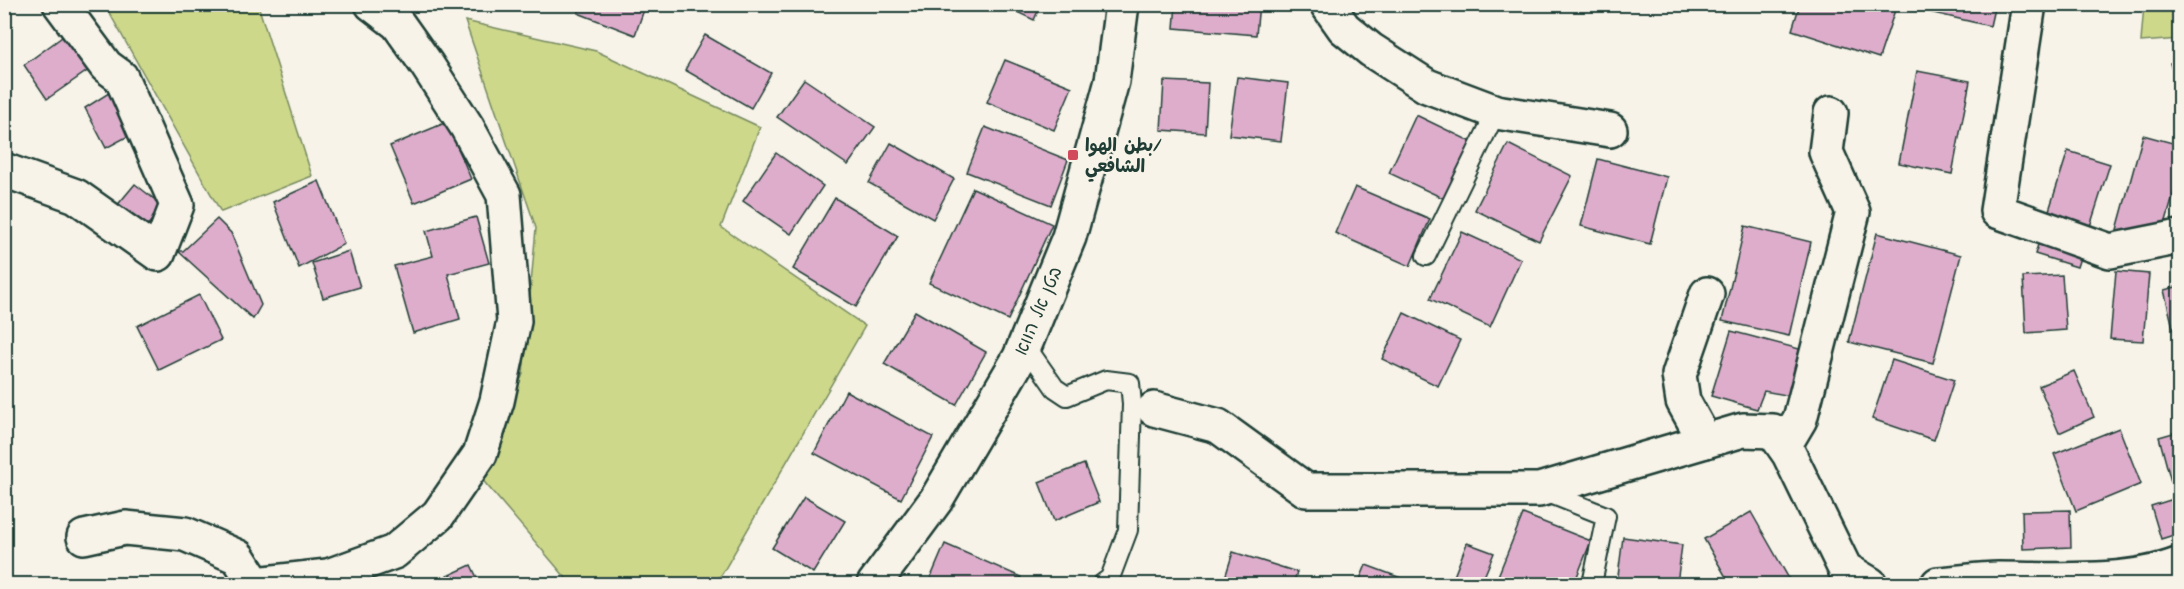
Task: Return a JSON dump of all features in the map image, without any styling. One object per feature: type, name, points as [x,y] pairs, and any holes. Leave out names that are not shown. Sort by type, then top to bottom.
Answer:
[{"type":"street","points":[[4,170],[76,196],[158,254],[177,205],[121,77],[106,66],[60,4]]},
{"type":"street","points":[[84,537],[125,528],[185,534],[238,557],[256,584],[328,576],[394,552],[438,515],[480,454],[497,401],[514,321],[504,195],[467,127],[427,65],[398,24],[372,4]]},
{"type":"street","name":"בטן אל הווא","points":[[874,585],[936,500],[1020,357],[1069,237],[1112,81],[1122,4]]},
{"type":"street","points":[[1327,4],[1344,28],[1371,50],[1427,86],[1496,112],[1610,130]]},
{"type":"street","points":[[2028,4],[1997,211],[2110,251],[2180,237]]},
{"type":"street","points":[[1784,446],[1800,419],[1853,212],[1826,152],[1831,113]]},
{"type":"street","points":[[1705,441],[1683,401],[1679,375],[1707,294]]},
{"type":"street","points":[[1154,409],[1218,426],[1306,490],[1539,489],[1743,430],[1773,431],[1789,453],[1845,569],[1866,584]]},
{"type":"street","points":[[1938,585],[1995,579],[2119,577],[2180,564]]},
{"type":"lane","points":[[1426,256],[1496,112]]},
{"type":"lane","points":[[1025,345],[1055,388],[1067,396],[1106,380],[1130,383],[1132,404],[1128,530],[1110,578],[1102,585]]},
{"type":"lane","points":[[1539,489],[1606,516],[1592,585]]},
{"type":"green space","points":[[105,5],[258,5],[312,176],[221,212]]},
{"type":"green space","points":[[2144,5],[2179,5],[2179,39],[2141,42]]},
{"type":"green space","points":[[465,21],[596,51],[760,127],[721,227],[865,326],[722,574],[712,584],[571,584],[480,477],[523,374],[536,228]]},
{"type":"building","points":[[582,4],[646,4],[635,35],[578,13]]},
{"type":"building","points":[[1000,4],[1041,4],[1034,20]]},
{"type":"building","points":[[1176,4],[1259,4],[1256,35],[1174,28]]},
{"type":"building","points":[[1800,4],[1897,4],[1879,58],[1792,30]]},
{"type":"building","points":[[1931,4],[1995,4],[1990,26],[1929,12]]},
{"type":"building","points":[[69,32],[93,67],[47,99],[24,65]]},
{"type":"building","points":[[705,35],[771,73],[751,108],[685,70]]},
{"type":"building","points":[[1005,60],[1072,87],[1054,130],[987,102]]},
{"type":"building","points":[[2180,60],[2180,98],[2170,63]]},
{"type":"building","points":[[1917,71],[1970,81],[1952,174],[1899,163]]},
{"type":"building","points":[[1237,77],[1288,83],[1281,141],[1229,135]]},
{"type":"building","points":[[804,79],[875,127],[848,165],[777,117]]},
{"type":"building","points":[[1164,81],[1208,83],[1205,133],[1161,130]]},
{"type":"building","points":[[115,89],[136,132],[106,148],[85,108]]},
{"type":"building","points":[[1416,115],[1474,143],[1447,200],[1389,173]]},
{"type":"building","points":[[447,122],[471,179],[414,203],[390,146]]},
{"type":"building","points":[[985,127],[1068,160],[1051,205],[967,172]]},
{"type":"building","points":[[2143,135],[2180,145],[2180,172],[2158,249],[2115,237]]},
{"type":"building","points":[[891,143],[954,179],[933,219],[869,183]]},
{"type":"building","points":[[1508,144],[1572,176],[1539,241],[1475,210]]},
{"type":"building","points":[[2068,151],[2110,164],[2077,267],[2035,254]]},
{"type":"building","points":[[776,153],[823,186],[791,234],[743,201]]},
{"type":"building","points":[[1598,159],[1667,177],[1650,244],[1581,226]]},
{"type":"building","points":[[319,181],[344,244],[299,268],[273,202]]},
{"type":"building","points":[[135,184],[163,206],[143,231],[115,208]]},
{"type":"building","points":[[1355,187],[1430,219],[1410,266],[1335,233]]},
{"type":"building","points":[[973,188],[1052,224],[1008,320],[929,283]]},
{"type":"building","points":[[4,195],[11,196],[4,230]]},
{"type":"building","points":[[835,198],[898,236],[856,307],[793,269]]},
{"type":"building","points":[[476,217],[489,263],[448,274],[460,319],[413,333],[394,266],[433,256],[426,231]]},
{"type":"building","points":[[217,219],[231,233],[261,305],[253,319],[178,251],[183,251]]},
{"type":"building","points":[[1745,226],[1811,242],[1789,336],[1722,321]]},
{"type":"building","points":[[1462,232],[1521,259],[1490,327],[1430,299]]},
{"type":"building","points":[[1877,233],[1961,255],[1933,363],[1849,342]]},
{"type":"building","points":[[349,251],[360,287],[323,298],[312,263]]},
{"type":"building","points":[[2116,271],[2149,274],[2143,341],[2110,339]]},
{"type":"building","points":[[2062,275],[2066,330],[2026,333],[2023,277]]},
{"type":"building","points":[[2180,286],[2180,335],[2175,336],[2164,290]]},
{"type":"building","points":[[199,295],[221,340],[159,370],[137,326]]},
{"type":"building","points":[[915,311],[986,352],[956,405],[884,364]]},
{"type":"building","points":[[1404,313],[1460,340],[1438,386],[1382,359]]},
{"type":"building","points":[[1731,331],[1803,350],[1791,396],[1764,391],[1757,409],[1711,396]]},
{"type":"building","points":[[1892,360],[1954,380],[1934,440],[1872,419]]},
{"type":"building","points":[[2074,371],[2094,417],[2059,433],[2039,386]]},
{"type":"building","points":[[846,391],[933,437],[901,499],[814,453]]},
{"type":"building","points":[[2119,428],[2141,484],[2076,511],[2054,454]]},
{"type":"building","points":[[2180,431],[2180,487],[2173,489],[2159,437]]},
{"type":"building","points":[[1084,464],[1099,502],[1054,521],[1039,482]]},
{"type":"building","points":[[804,497],[845,521],[813,573],[772,548]]},
{"type":"building","points":[[2180,497],[2180,533],[2161,539],[2151,506]]},
{"type":"building","points":[[2070,510],[2071,547],[2023,549],[2022,511]]},
{"type":"building","points":[[1751,512],[1792,584],[1730,584],[1704,539]]},
{"type":"building","points":[[1523,514],[1591,541],[1574,584],[1505,584],[1496,581]]},
{"type":"building","points":[[1623,537],[1682,545],[1677,584],[1617,584]]},
{"type":"building","points":[[1467,543],[1494,553],[1481,584],[1451,584]]},
{"type":"building","points":[[945,544],[1021,577],[1017,584],[928,584]]},
{"type":"building","points":[[1233,552],[1297,572],[1293,584],[1223,584]]},
{"type":"building","points":[[471,565],[480,584],[430,584]]},
{"type":"building","points":[[1366,565],[1417,584],[1358,584]]},
{"type":"place","name":"بطن الهوا/ الشافعي","points":[[1073,155]]}]
